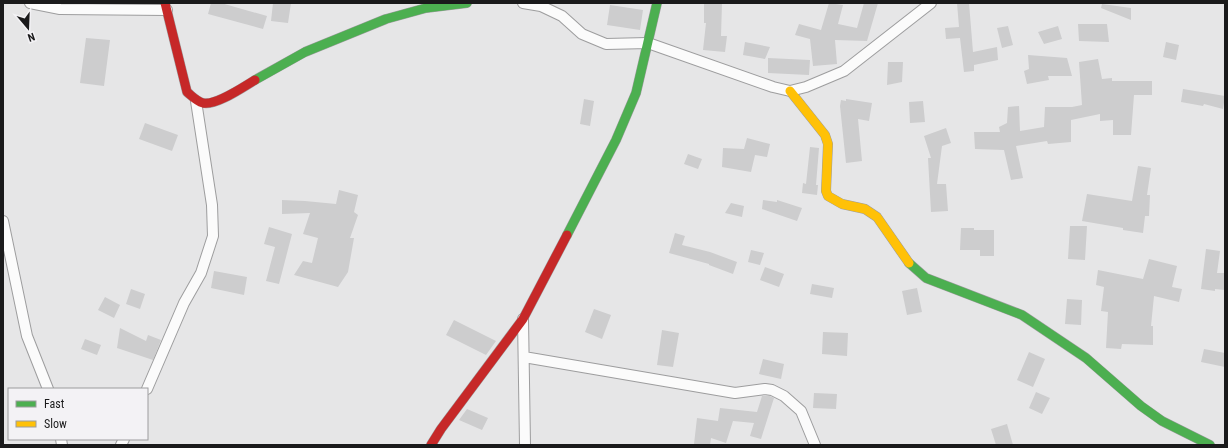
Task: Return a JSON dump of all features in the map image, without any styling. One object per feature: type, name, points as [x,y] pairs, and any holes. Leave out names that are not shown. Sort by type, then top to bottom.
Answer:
[{"type":"street","points":[[30,3],[60,9],[166,7],[187,92],[196,101],[207,104],[218,101],[305,52],[386,19],[426,8],[467,3]]},
{"type":"street","points":[[523,3],[541,6],[562,16],[582,34],[606,44],[648,43],[773,87],[790,91],[806,87],[844,71],[932,3]]},
{"type":"street","points":[[431,445],[441,429],[523,319],[594,186],[636,93],[657,3]]},
{"type":"street","points":[[790,91],[825,135],[828,144],[826,191],[828,196],[842,204],[865,209],[877,218],[912,267],[926,278],[1022,316],[1086,358],[1141,406],[1162,421],[1210,445]]},
{"type":"street","points":[[147,388],[184,303],[201,273],[213,236],[212,205],[196,101]]},
{"type":"street","points":[[3,221],[26,336],[48,388]]},
{"type":"street","points":[[523,319],[525,445]]},
{"type":"street","points":[[524,357],[735,393],[765,389],[772,390],[784,396],[802,410],[815,445]]},
{"type":"building","points":[[211,3],[221,3],[267,16],[263,29],[208,14]]},
{"type":"building","points":[[273,3],[291,3],[288,23],[271,21]]},
{"type":"building","points":[[704,3],[722,3],[721,36],[727,36],[725,52],[703,50],[706,23],[704,23]]},
{"type":"building","points":[[829,3],[843,5],[838,24],[857,28],[864,3],[878,3],[867,41],[835,40],[837,64],[813,66],[810,39],[795,35],[799,24],[821,30]]},
{"type":"building","points":[[957,3],[969,3],[973,52],[997,47],[998,60],[974,65],[974,71],[964,72],[960,38],[946,39],[945,28],[959,27]]},
{"type":"building","points":[[1102,4],[1131,8],[1131,20],[1101,8]]},
{"type":"building","points":[[610,5],[643,10],[640,30],[607,25]]},
{"type":"building","points":[[1078,24],[1107,24],[1109,42],[1079,41]]},
{"type":"building","points":[[1008,26],[1013,45],[1002,48],[997,28]]},
{"type":"building","points":[[1058,26],[1062,39],[1044,44],[1038,32]]},
{"type":"building","points":[[86,38],[110,40],[104,86],[80,83]]},
{"type":"building","points":[[745,42],[770,47],[765,59],[743,55]]},
{"type":"building","points":[[1166,42],[1179,45],[1176,60],[1163,57]]},
{"type":"building","points":[[1028,55],[1067,58],[1072,76],[1048,76],[1049,80],[1027,84],[1024,71],[1029,69]]},
{"type":"building","points":[[768,58],[810,60],[809,75],[768,73]]},
{"type":"building","points":[[1098,59],[1102,79],[1112,78],[1112,81],[1152,81],[1152,95],[1134,95],[1131,135],[1113,135],[1113,120],[1100,121],[1100,114],[1071,120],[1071,142],[1048,144],[1047,141],[1016,146],[1023,178],[1011,180],[1004,150],[975,149],[974,132],[1000,132],[999,127],[1007,123],[1008,107],[1019,106],[1020,131],[1044,127],[1045,107],[1072,107],[1082,105],[1079,62]]},
{"type":"building","points":[[888,62],[903,62],[902,82],[887,85]]},
{"type":"building","points":[[1183,89],[1225,96],[1223,109],[1204,104],[1203,106],[1181,102]]},
{"type":"building","points":[[584,99],[594,101],[590,126],[580,124]]},
{"type":"building","points":[[846,99],[872,103],[869,121],[858,119],[862,161],[846,163],[840,106],[841,100],[846,101]]},
{"type":"building","points":[[923,101],[925,122],[910,123],[909,102]]},
{"type":"building","points":[[145,123],[178,135],[172,151],[139,139]]},
{"type":"building","points":[[946,128],[951,143],[942,146],[937,184],[946,184],[948,211],[931,212],[928,158],[931,158],[924,136]]},
{"type":"building","points":[[747,138],[770,144],[767,157],[755,155],[751,172],[722,167],[723,148],[744,149]]},
{"type":"building","points":[[810,147],[819,148],[816,185],[818,185],[817,195],[802,193],[803,183],[806,184]]},
{"type":"building","points":[[688,154],[702,159],[698,169],[684,164]]},
{"type":"building","points":[[1138,166],[1151,168],[1147,195],[1150,195],[1149,216],[1145,216],[1143,233],[1082,221],[1087,194],[1132,201]]},
{"type":"building","points":[[339,190],[358,195],[354,212],[358,215],[350,238],[354,238],[348,272],[338,287],[294,275],[303,261],[312,263],[318,238],[303,234],[310,213],[282,214],[282,200],[336,204]]},
{"type":"building","points":[[763,200],[777,202],[777,200],[802,208],[797,221],[762,209]]},
{"type":"building","points":[[731,203],[744,206],[742,217],[725,213]]},
{"type":"building","points":[[1070,226],[1087,226],[1085,260],[1068,259]]},
{"type":"building","points":[[269,227],[292,234],[279,284],[266,281],[275,247],[264,244]]},
{"type":"building","points":[[961,228],[974,228],[974,230],[994,230],[994,256],[980,256],[980,250],[960,250]]},
{"type":"building","points":[[675,233],[685,236],[682,245],[710,252],[737,262],[733,274],[709,264],[669,253]]},
{"type":"building","points":[[1206,249],[1220,251],[1217,273],[1225,273],[1225,290],[1215,289],[1215,291],[1201,289]]},
{"type":"building","points":[[751,250],[764,253],[760,265],[748,262]]},
{"type":"building","points":[[1149,259],[1177,266],[1172,287],[1182,289],[1179,302],[1154,296],[1151,326],[1153,326],[1153,345],[1122,344],[1121,349],[1106,348],[1108,312],[1101,311],[1104,287],[1096,285],[1098,270],[1143,279]]},
{"type":"building","points":[[765,267],[784,274],[779,287],[760,280]]},
{"type":"building","points":[[214,271],[247,277],[244,295],[211,288]]},
{"type":"building","points":[[812,284],[834,288],[832,298],[810,294]]},
{"type":"building","points":[[917,288],[922,312],[907,315],[902,291]]},
{"type":"building","points":[[131,289],[145,294],[140,309],[126,304]]},
{"type":"building","points":[[105,297],[120,305],[114,318],[98,310]]},
{"type":"building","points":[[1067,299],[1082,300],[1081,325],[1065,324]]},
{"type":"building","points":[[594,309],[611,315],[602,339],[585,332]]},
{"type":"building","points":[[454,320],[496,341],[486,355],[446,335]]},
{"type":"building","points":[[120,328],[146,341],[148,335],[161,340],[153,360],[117,348]]},
{"type":"building","points":[[662,330],[679,333],[673,367],[657,365]]},
{"type":"building","points":[[823,332],[848,333],[847,356],[822,354]]},
{"type":"building","points":[[85,339],[101,345],[97,355],[81,349]]},
{"type":"building","points":[[1204,349],[1225,353],[1225,367],[1201,362]]},
{"type":"building","points":[[1029,352],[1045,359],[1033,387],[1017,380]]},
{"type":"building","points":[[763,359],[784,364],[781,379],[759,374]]},
{"type":"building","points":[[1036,392],[1050,398],[1042,414],[1029,408]]},
{"type":"building","points":[[814,393],[837,394],[836,409],[813,408]]},
{"type":"building","points":[[762,396],[770,396],[774,398],[761,439],[750,436],[754,423],[733,421],[726,443],[711,438],[710,445],[694,444],[697,418],[718,421],[720,408],[757,412]]},
{"type":"building","points":[[467,409],[488,418],[482,430],[459,420]]},
{"type":"building","points":[[1007,424],[1013,445],[996,445],[991,429]]},
{"type":"traffic: fast","points":[[255,80],[305,52],[386,19],[426,8],[467,3]]},
{"type":"traffic: fast","points":[[567,235],[616,140],[636,93],[657,3]]},
{"type":"traffic: fast","points":[[909,263],[926,278],[1022,315],[1086,358],[1141,406],[1162,421],[1210,445]]},
{"type":"traffic: slow","points":[[790,91],[825,135],[828,144],[826,191],[828,196],[842,204],[865,209],[877,217],[909,263]]},
{"type":"traffic: jam","points":[[165,3],[187,92],[192,97],[203,103],[215,102],[255,80]]},
{"type":"traffic: jam","points":[[431,445],[441,429],[523,319],[567,235]]}]
